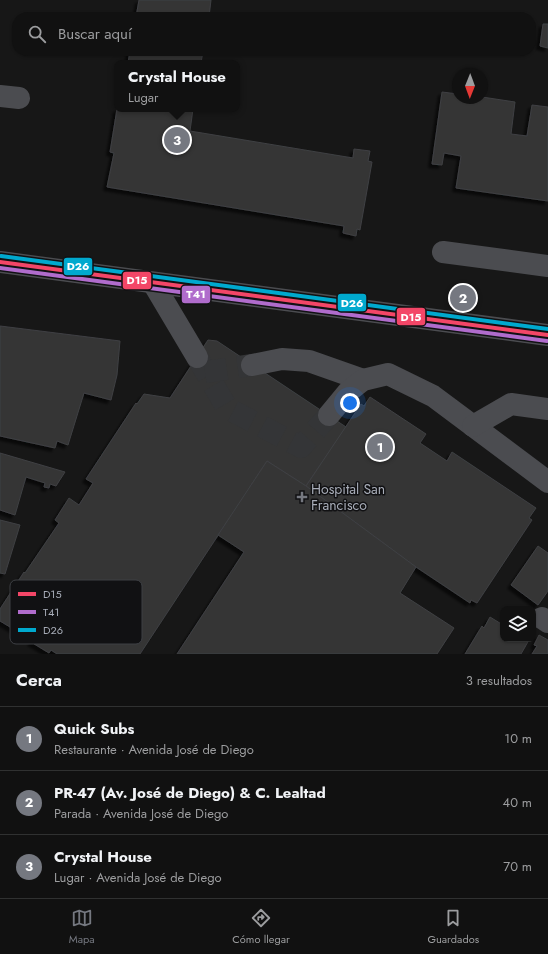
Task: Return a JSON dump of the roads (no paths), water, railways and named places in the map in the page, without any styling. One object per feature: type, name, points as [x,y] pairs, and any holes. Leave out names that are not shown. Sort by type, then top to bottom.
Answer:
[{"type":"street","points":[[443,252],[548,266]]},
{"type":"street","points":[[0,262],[548,335]]},
{"type":"street","points":[[153,283],[197,357]]},
{"type":"street","points":[[252,365],[282,359],[309,361],[363,380]]},
{"type":"street","points":[[329,415],[348,392],[363,380],[388,374],[433,396],[548,482]]},
{"type":"street","points":[[473,426],[511,404],[548,409]]},
{"type":"tunnel","points":[[197,357],[227,408],[301,447],[329,415]]},
{"type":"tunnel","points":[[205,372],[252,365]]},
{"type":"place","name":"Crystal House","points":[[177,140]]},
{"type":"place","name":"PR-47 (Av. José de Diego) & C. Lealtad","points":[[463,298]]},
{"type":"place","name":"Quick Subs","points":[[380,447]]},
{"type":"place","name":"Hospital San Francisco","points":[[302,497]]}]
